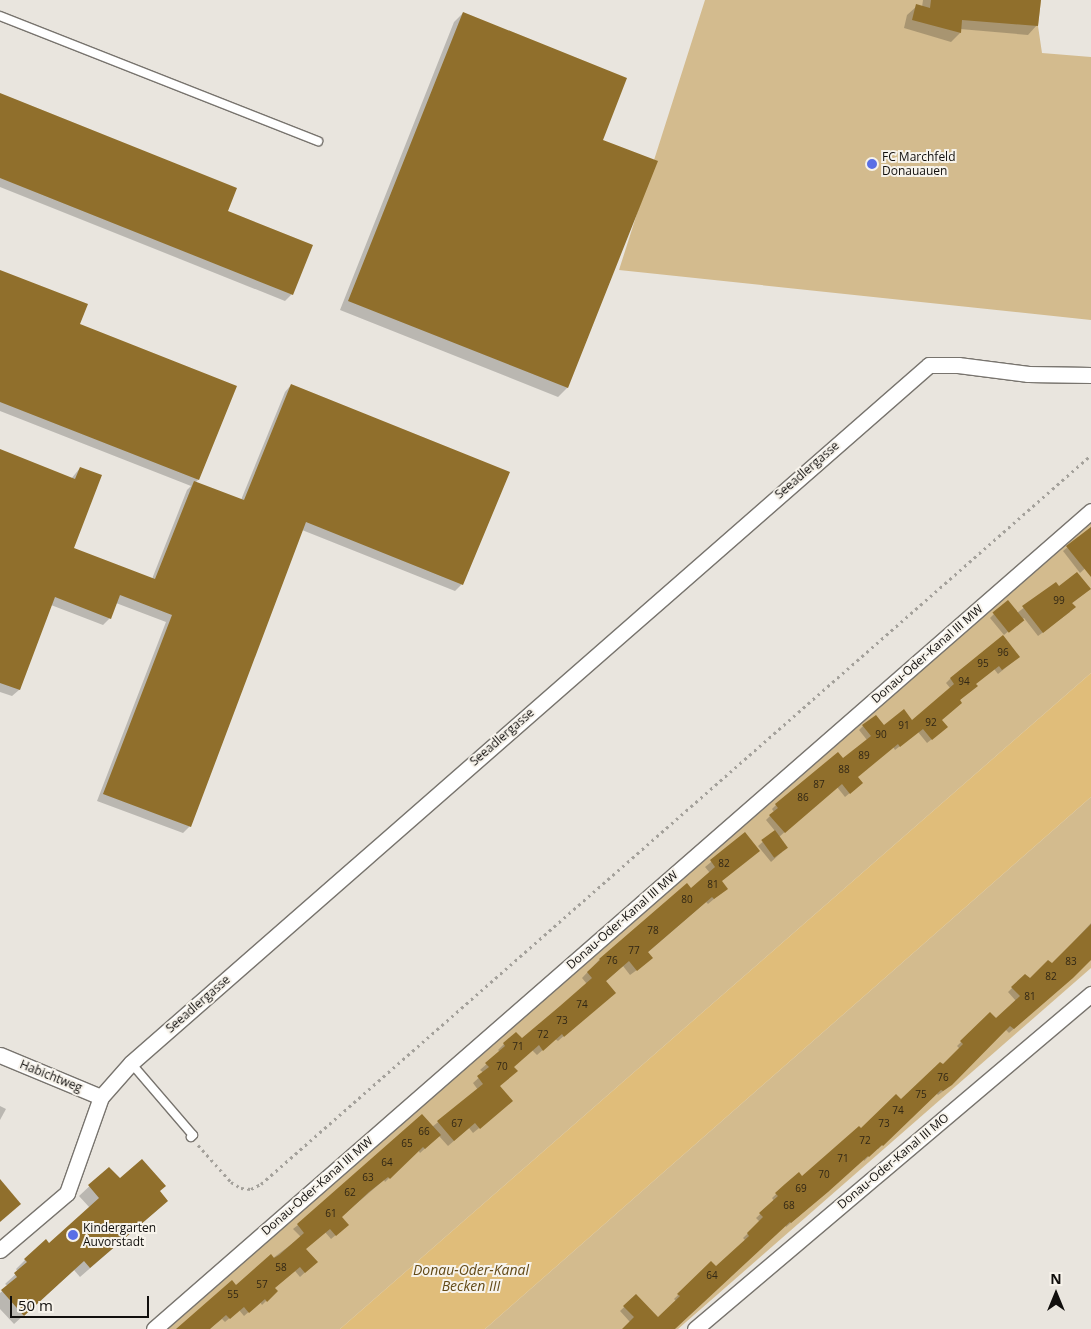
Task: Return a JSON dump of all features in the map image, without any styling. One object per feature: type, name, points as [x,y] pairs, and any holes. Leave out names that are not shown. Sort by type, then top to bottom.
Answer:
[{"type":"street","name":"Seeadlergasse","points":[[0,1250],[67,1192],[101,1096],[131,1063],[928,364],[958,365],[1028,374],[1091,375]]},
{"type":"street","name":"Donau-Oder-Kanal III MW","points":[[154,1329],[1091,511]]},
{"type":"street","name":"Donau-Oder-Kanal III MO","points":[[695,1329],[1091,994]]},
{"type":"street","name":"Habichtweg","points":[[0,1055],[101,1096]]},
{"type":"lane","points":[[0,16],[318,141]]},
{"type":"lane","points":[[131,1063],[193,1135],[191,1137]]},
{"type":"path","points":[[191,1137],[231,1182],[241,1188],[251,1188],[261,1184],[1091,455]]},
{"type":"shaded area","name":"FC Marchfeld Donauauen","points":[[705,0],[1041,0],[1038,26],[1042,53],[1091,57],[1091,320],[619,270]]},
{"type":"shaded area","points":[[1091,521],[1091,673],[340,1329],[165,1329]]},
{"type":"shaded area","points":[[1091,797],[1091,968],[678,1329],[485,1329]]},
{"type":"water","name":"Donau-Oder-Kanal Becken III","points":[[1091,673],[1091,797],[485,1329],[340,1329]]},
{"type":"building","points":[[931,0],[1041,0],[1038,26],[962,20],[961,33],[912,20],[916,4],[930,8]]},
{"type":"building","points":[[463,12],[627,78],[603,140],[658,161],[568,388],[348,301]]},
{"type":"building","points":[[0,93],[237,188],[228,211],[313,245],[293,295],[0,178]]},
{"type":"building","points":[[0,270],[88,304],[80,324],[237,386],[199,480],[0,402]]},
{"type":"building","points":[[291,384],[510,472],[463,585],[306,522],[191,827],[103,794],[172,615],[120,595],[111,619],[55,597],[20,690],[0,683],[0,449],[75,479],[80,467],[102,475],[74,548],[155,579],[194,481],[244,500]]},
{"type":"building","points":[[1091,527],[1091,577],[1066,546]]},
{"type":"building","points":[[1077,572],[1091,589],[1072,603],[1076,607],[1043,633],[1022,606],[1056,582],[1059,586]]},
{"type":"building","points":[[1008,600],[1024,620],[1009,633],[992,613]]},
{"type":"building","points":[[1003,635],[1020,657],[1002,670],[999,666],[976,684],[978,686],[960,700],[962,703],[942,720],[948,727],[932,740],[923,729],[900,747],[898,744],[858,777],[863,783],[850,794],[842,784],[785,833],[769,815],[778,808],[775,804],[838,752],[843,758],[871,736],[862,725],[876,715],[884,725],[904,709],[912,720],[954,684],[950,678]]},
{"type":"building","points":[[775,830],[788,848],[774,858],[761,840]]},
{"type":"building","points":[[745,832],[760,851],[722,881],[728,889],[714,899],[712,897],[648,952],[653,958],[637,971],[629,961],[606,981],[616,993],[564,1037],[562,1034],[543,1051],[539,1045],[514,1067],[518,1071],[500,1086],[513,1101],[480,1129],[475,1123],[454,1141],[437,1121],[483,1084],[477,1076],[489,1067],[485,1063],[505,1046],[503,1043],[516,1032],[522,1038],[560,1006],[592,978],[587,972],[599,959],[687,883],[691,888],[715,867],[710,860]]},
{"type":"building","points":[[1091,924],[1091,960],[1073,978],[1014,1029],[1010,1026],[952,1085],[943,1091],[941,1090],[883,1146],[868,1156],[828,1192],[790,1222],[675,1329],[622,1329],[634,1317],[623,1306],[636,1294],[658,1317],[680,1296],[677,1294],[711,1261],[716,1266],[749,1236],[747,1233],[763,1217],[759,1213],[778,1196],[775,1193],[799,1172],[802,1176],[859,1126],[861,1128],[896,1094],[901,1099],[940,1062],[943,1064],[963,1044],[960,1041],[990,1012],[996,1018],[1020,996],[1011,987],[1025,974],[1030,978],[1048,960],[1052,963]]},
{"type":"building","points":[[422,1114],[441,1135],[425,1149],[423,1147],[390,1179],[388,1177],[369,1192],[342,1217],[349,1225],[336,1236],[330,1229],[306,1249],[318,1262],[305,1273],[300,1267],[275,1288],[278,1291],[267,1302],[265,1299],[249,1313],[244,1307],[230,1319],[226,1315],[210,1329],[176,1329],[232,1280],[236,1285],[271,1254],[274,1258],[279,1255],[304,1233],[297,1224]]},
{"type":"building","points":[[142,1159],[166,1186],[160,1191],[168,1201],[90,1268],[84,1261],[24,1316],[1,1290],[17,1277],[14,1273],[27,1262],[24,1259],[46,1239],[49,1243],[99,1198],[88,1185],[109,1167],[120,1178]]},
{"type":"building","points":[[0,1179],[21,1204],[0,1222]]},
{"type":"place","name":"FC Marchfeld Donauauen","points":[[872,164]]},
{"type":"place","name":"Kindergarten Auvorstadt","points":[[73,1235]]}]
